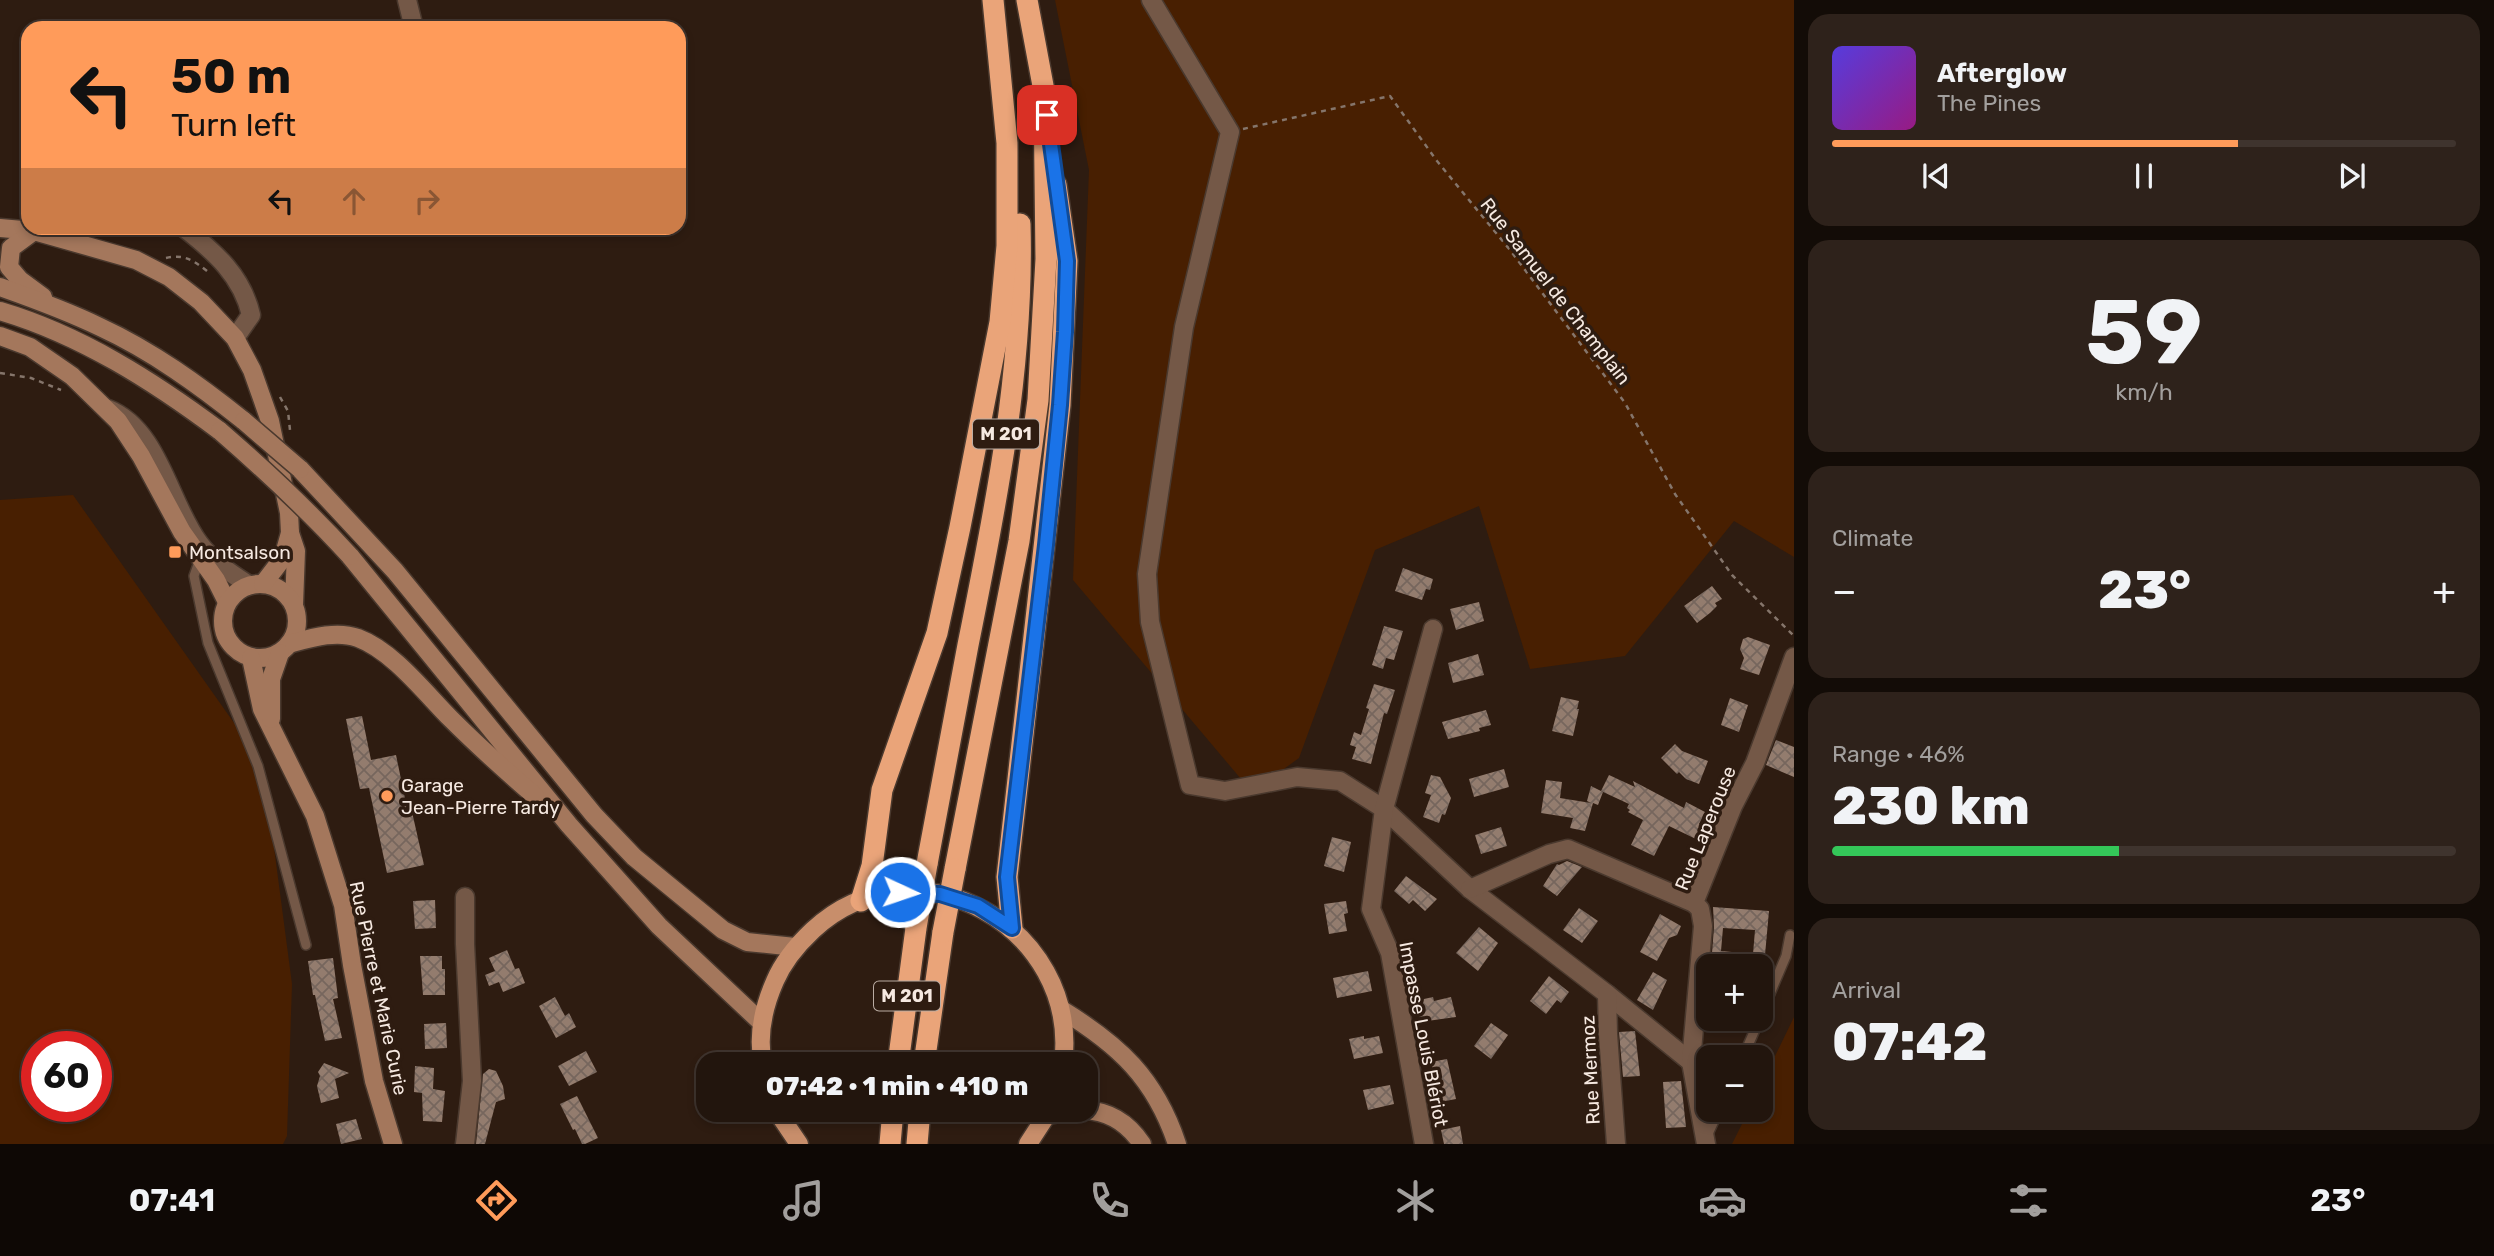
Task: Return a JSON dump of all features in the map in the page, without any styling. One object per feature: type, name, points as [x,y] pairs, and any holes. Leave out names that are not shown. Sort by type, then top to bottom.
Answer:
[{"type":"highway","name":"M 201","points":[[900,1052],[916,928],[991,535],[1011,400],[1021,260],[1018,127],[1008,54],[995,0]]},
{"type":"highway","points":[[861,901],[872,866],[882,790],[937,632],[1000,322],[1007,246],[1007,143],[995,0]]},
{"type":"highway","name":"M 201","points":[[926,1052],[943,932],[1020,541],[1038,400],[1046,259],[1044,91],[1027,0]]},
{"type":"highway","points":[[1012,928],[1007,877],[1046,545],[1065,332],[1067,261],[1044,91]]},
{"type":"highway","points":[[890,1144],[892,1122]]},
{"type":"highway","points":[[918,1144],[919,1122]]},
{"type":"main road","points":[[0,228],[21,230]]},
{"type":"main road","points":[[28,235],[11,248],[4,261],[20,280],[53,306]]},
{"type":"main road","points":[[49,235],[125,256],[169,277],[201,302],[235,338],[252,370],[270,421],[289,513],[289,533],[282,558],[256,585]]},
{"type":"main road","points":[[0,287],[103,328],[165,363],[244,421],[300,469],[395,571],[594,815],[634,857],[723,930],[747,942],[795,947]]},
{"type":"main road","points":[[0,311],[79,342],[130,369],[220,431],[272,477],[350,556],[569,825],[659,926],[762,1023]]},
{"type":"main road","points":[[0,335],[30,347],[72,376],[118,421],[227,602]]},
{"type":"main road","points":[[271,726],[271,679],[297,625],[294,606],[296,551],[289,533]]},
{"type":"main road","points":[[294,606],[281,591],[256,585],[240,589],[227,602],[223,613],[225,636],[240,653],[251,658],[271,657],[285,648],[315,637],[343,634],[376,647],[488,754],[569,825]]},
{"type":"main road","name":"Rue Pierre et Marie Curie","points":[[251,658],[262,709],[316,816],[343,905],[371,1067],[393,1144]]},
{"type":"main road","points":[[763,1052],[762,1023],[774,983],[795,947],[825,919],[861,901],[900,892],[940,894],[978,906],[1012,928],[1040,961],[1051,979],[1062,1010],[1065,1052]]},
{"type":"main road","points":[[1062,1010],[1115,1046],[1142,1076],[1164,1109],[1177,1144]]},
{"type":"main road","points":[[1098,1111],[1128,1126],[1142,1144]]},
{"type":"main road","points":[[784,1122],[799,1144]]},
{"type":"main road","points":[[1028,1144],[1042,1122]]},
{"type":"street","points":[[407,0],[412,21]]},
{"type":"street","points":[[1151,0],[1230,132],[1184,327],[1147,574],[1150,622],[1190,785],[1225,791],[1297,777],[1340,781],[1384,809],[1470,890],[1691,1062]]},
{"type":"street","points":[[193,235],[214,251],[239,281],[251,315],[235,338]]},
{"type":"street","points":[[106,408],[130,422],[149,447],[198,542],[216,563],[256,585]]},
{"type":"street","name":"Impasse Louis Blériot","points":[[1424,1144],[1390,953],[1371,909],[1384,809],[1433,629]]},
{"type":"street","name":"Rue Laperouse","points":[[1706,1142],[1691,1062],[1703,926],[1700,909],[1694,903],[1733,806],[1755,763],[1794,657]]},
{"type":"street","points":[[1470,890],[1549,854],[1568,849],[1694,903]]},
{"type":"street","points":[[465,897],[472,1081],[465,1144]]},
{"type":"street","name":"Rue Mermoz","points":[[1607,994],[1616,1144]]},
{"type":"lane","points":[[201,559],[194,576],[208,643],[258,766],[306,945]]},
{"type":"lane","points":[[1773,987],[1786,956],[1790,935]]},
{"type":"lane","points":[[1706,1142],[1714,1122]]},
{"type":"path","name":"Rue Samuel de Champlain","points":[[1230,132],[1390,96],[1437,161],[1510,250],[1625,403],[1675,494],[1732,575],[1794,636]]},
{"type":"path","points":[[159,259],[180,255],[208,272]]},
{"type":"path","points":[[0,373],[31,378],[67,393]]},
{"type":"path","points":[[275,387],[288,411],[291,437]]},
{"type":"shaded area","points":[[1055,0],[1794,0],[1794,557],[1734,521],[1625,656],[1530,669],[1479,506],[1375,550],[1299,758],[1252,792],[1073,580],[1089,170]]},
{"type":"shaded area","points":[[73,495],[263,764],[292,984],[287,1136],[283,1144],[0,1144],[0,500]]},
{"type":"shaded area","points":[[1794,1017],[1794,1144],[1732,1144],[1743,1122],[1773,1122],[1773,1060]]},
{"type":"building","points":[[1403,568],[1433,579],[1430,590],[1426,589],[1422,600],[1395,591]]},
{"type":"building","points":[[1712,586],[1722,599],[1697,623],[1684,606]]},
{"type":"building","points":[[1479,602],[1484,621],[1456,630],[1450,609]]},
{"type":"building","points":[[1384,626],[1403,631],[1394,660],[1386,658],[1383,669],[1372,665]]},
{"type":"building","points":[[1748,637],[1770,645],[1759,675],[1740,669],[1744,658],[1740,649],[1743,639]]},
{"type":"building","points":[[1478,654],[1484,675],[1453,683],[1448,663]]},
{"type":"building","points":[[1374,684],[1395,690],[1387,714],[1384,713],[1371,764],[1352,759],[1356,747],[1350,745],[1354,732],[1361,735]]},
{"type":"building","points":[[1561,697],[1579,701],[1573,736],[1552,731]]},
{"type":"building","points":[[1730,698],[1748,705],[1739,732],[1721,725]]},
{"type":"building","points":[[1486,710],[1491,725],[1479,728],[1480,731],[1448,739],[1442,722]]},
{"type":"building","name":"Garage Jean-Pierre Tardy","points":[[362,716],[371,760],[396,755],[406,803],[410,803],[424,865],[387,873],[369,788],[360,789],[346,719]]},
{"type":"building","points":[[1776,740],[1794,747],[1794,777],[1766,765]]},
{"type":"building","points":[[1675,744],[1682,751],[1708,761],[1699,784],[1686,779],[1679,772],[1677,774],[1661,758]]},
{"type":"building","points":[[1504,769],[1509,787],[1474,797],[1469,779]]},
{"type":"building","points":[[1431,775],[1440,777],[1451,798],[1439,823],[1423,817],[1431,795],[1425,793]]},
{"type":"building","points":[[1609,775],[1635,787],[1633,781],[1684,808],[1686,802],[1705,812],[1699,824],[1706,828],[1700,841],[1669,826],[1654,856],[1631,845],[1643,820],[1628,812],[1629,804],[1601,791]]},
{"type":"building","points":[[1546,780],[1562,782],[1560,798],[1591,803],[1587,801],[1591,786],[1603,792],[1598,805],[1593,803],[1585,831],[1570,828],[1573,818],[1541,813]]},
{"type":"building","points":[[1501,827],[1507,846],[1481,854],[1475,835]]},
{"type":"building","points":[[1332,837],[1351,842],[1344,872],[1324,866]]},
{"type":"building","points":[[1567,861],[1582,867],[1557,896],[1543,886],[1557,864]]},
{"type":"building","points":[[1406,876],[1437,899],[1425,911],[1413,900],[1409,904],[1394,891]]},
{"type":"building","points":[[435,900],[436,928],[415,929],[413,901]]},
{"type":"building","points":[[1346,901],[1348,913],[1344,914],[1347,931],[1329,934],[1324,904]]},
{"type":"building","points":[[1713,907],[1769,911],[1765,954],[1753,954],[1712,954]],"holes":[[[1723,928],[1755,930],[1753,954],[1721,951]]]},
{"type":"building","points":[[1579,908],[1598,921],[1582,943],[1563,930]]},
{"type":"building","points":[[1660,914],[1681,926],[1677,935],[1669,938],[1657,961],[1640,952]]},
{"type":"building","points":[[1479,927],[1498,943],[1478,971],[1456,953]]},
{"type":"building","points":[[507,950],[525,983],[503,992],[499,982],[489,986],[485,975],[495,971],[489,958]]},
{"type":"building","points":[[420,956],[442,956],[445,995],[423,995]]},
{"type":"building","points":[[333,958],[338,998],[333,999],[342,1038],[325,1041],[313,995],[308,961]]},
{"type":"building","points":[[1368,971],[1372,991],[1337,998],[1333,978]]},
{"type":"building","points":[[1653,972],[1667,980],[1653,1010],[1637,1000]]},
{"type":"building","points":[[1549,976],[1569,992],[1561,1003],[1557,1000],[1546,1014],[1530,1001]]},
{"type":"building","points":[[555,997],[565,1016],[569,1013],[576,1027],[556,1038],[539,1006]]},
{"type":"building","points":[[1433,997],[1434,1001],[1451,997],[1456,1017],[1420,1022],[1415,1001]]},
{"type":"building","points":[[446,1023],[447,1048],[425,1049],[424,1024]]},
{"type":"building","points":[[1491,1023],[1508,1035],[1491,1059],[1474,1046]]},
{"type":"building","points":[[1635,1031],[1640,1076],[1623,1077],[1619,1032]]},
{"type":"building","points":[[1364,1036],[1364,1039],[1379,1036],[1383,1053],[1354,1059],[1349,1039]]},
{"type":"building","points":[[586,1051],[597,1072],[569,1086],[558,1066]]},
{"type":"building","points":[[1447,1059],[1456,1099],[1435,1103],[1432,1090],[1436,1089],[1431,1062]]},
{"type":"building","points":[[324,1063],[349,1073],[335,1079],[339,1098],[321,1103],[317,1086],[320,1076],[318,1072]]},
{"type":"building","points":[[415,1066],[434,1068],[433,1089],[445,1091],[442,1122],[423,1121],[422,1093],[414,1092]]},
{"type":"building","points":[[489,1069],[496,1071],[505,1099],[496,1102],[485,1144],[476,1144],[483,1074]]},
{"type":"building","points":[[1681,1081],[1686,1127],[1666,1128],[1663,1082]]},
{"type":"building","points":[[1390,1085],[1394,1104],[1368,1110],[1363,1090]]},
{"type":"building","points":[[577,1096],[598,1138],[585,1144],[582,1144],[575,1129],[573,1130],[560,1104]]},
{"type":"building","points":[[356,1119],[362,1139],[341,1144],[336,1124]]},
{"type":"building","points":[[1460,1126],[1463,1144],[1444,1144],[1441,1130]]},
{"type":"place","name":"Montsalson","points":[[175,552]]},
{"type":"place","name":"Garage Jean-Pierre Tardy","points":[[387,796]]},
{"type":"route","points":[[900,892],[940,894],[978,906],[1012,928],[1007,877],[1046,545],[1065,332],[1067,261],[1047,115]]}]
